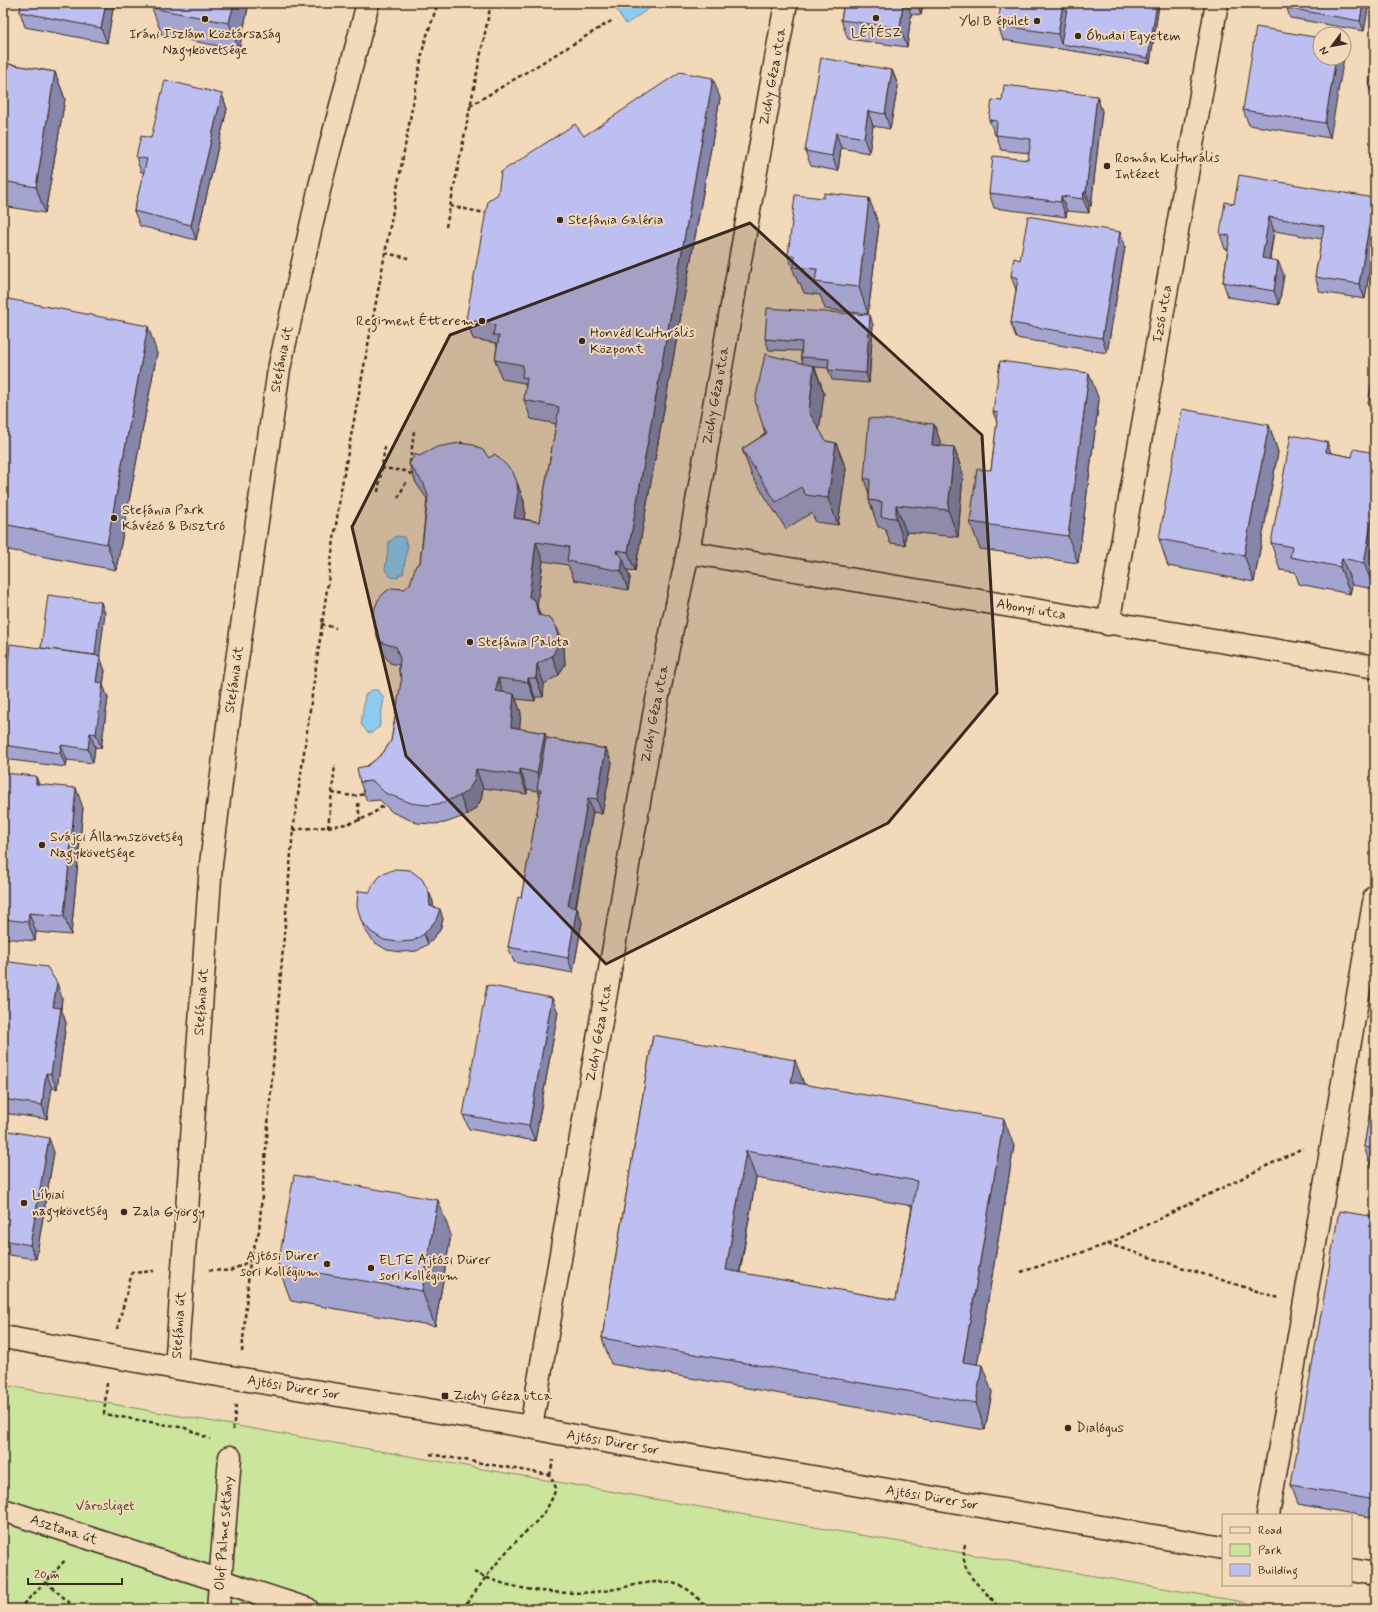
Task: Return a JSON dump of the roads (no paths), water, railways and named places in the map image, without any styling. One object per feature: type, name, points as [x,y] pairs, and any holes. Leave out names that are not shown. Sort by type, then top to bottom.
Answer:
[{"type":"street","name":"Stefánia út","points":[[176,1368],[211,864],[230,709],[279,369],[321,182],[368,3]]},
{"type":"street","name":"Zichy Géza utca","points":[[531,1426],[654,715],[688,552],[786,3]]},
{"type":"street","name":"Izsó utca","points":[[1108,624],[1217,3]]},
{"type":"street","name":"Abonyi utca","points":[[688,552],[1108,624],[1375,667]]},
{"type":"street","points":[[1268,1514],[1375,897]]},
{"type":"street","name":"Ajtósi Dürer sor","points":[[3,1337],[176,1368],[531,1426],[558,1433],[1222,1548]]},
{"type":"street","name":"Olof Palme sétány","points":[[218,1609],[219,1579],[230,1457]]},
{"type":"street","name":"Asztana út","points":[[3,1510],[123,1550],[219,1579],[307,1609]]},
{"type":"street","points":[[1352,1570],[1375,1574]]},
{"type":"water","points":[[612,3],[651,3],[653,6],[626,24]]},
{"type":"water","points":[[396,536],[404,537],[406,543],[408,544],[403,574],[400,574],[397,578],[391,577],[385,570],[389,541]]},
{"type":"water","points":[[372,690],[378,690],[384,698],[379,728],[372,733],[367,732],[361,724],[365,695]]},
{"type":"place","name":"LÉTÉSZ","points":[[876,18]]},
{"type":"place","name":"Iráni Iszlám Köztársaság Nagykövetsége","points":[[205,19]]},
{"type":"place","name":"Ybl B épület","points":[[1037,21]]},
{"type":"place","name":"Óbudai Egyetem","points":[[1078,36]]},
{"type":"place","name":"Román Kulturális Intézet","points":[[1107,166]]},
{"type":"place","name":"Stefánia Galéria","points":[[560,220]]},
{"type":"place","name":"Regiment Étterem","points":[[482,321]]},
{"type":"place","name":"Honvéd Kulturális Központ","points":[[582,341]]},
{"type":"place","name":"Stefánia Park Kávézó & Bisztró","points":[[114,518]]},
{"type":"place","name":"Stefánia Palota","points":[[470,642]]},
{"type":"place","name":"Svájci Államszövetség Nagykövetsége","points":[[42,845]]},
{"type":"place","name":"Líbiai nagykövetség","points":[[24,1203]]},
{"type":"place","name":"Zala György","points":[[124,1212]]},
{"type":"place","name":"Ajtósi Dürer sori Kollégium","points":[[327,1264]]},
{"type":"place","name":"ELTE Ajtósi Dürer sori Kollégium","points":[[371,1268]]},
{"type":"place","name":"Zichy Géza utca","points":[[445,1396]]},
{"type":"place","name":"Dialógus","points":[[1068,1428]]},
{"type":"park label","name":"Városliget","points":[[105,1506]]}]
